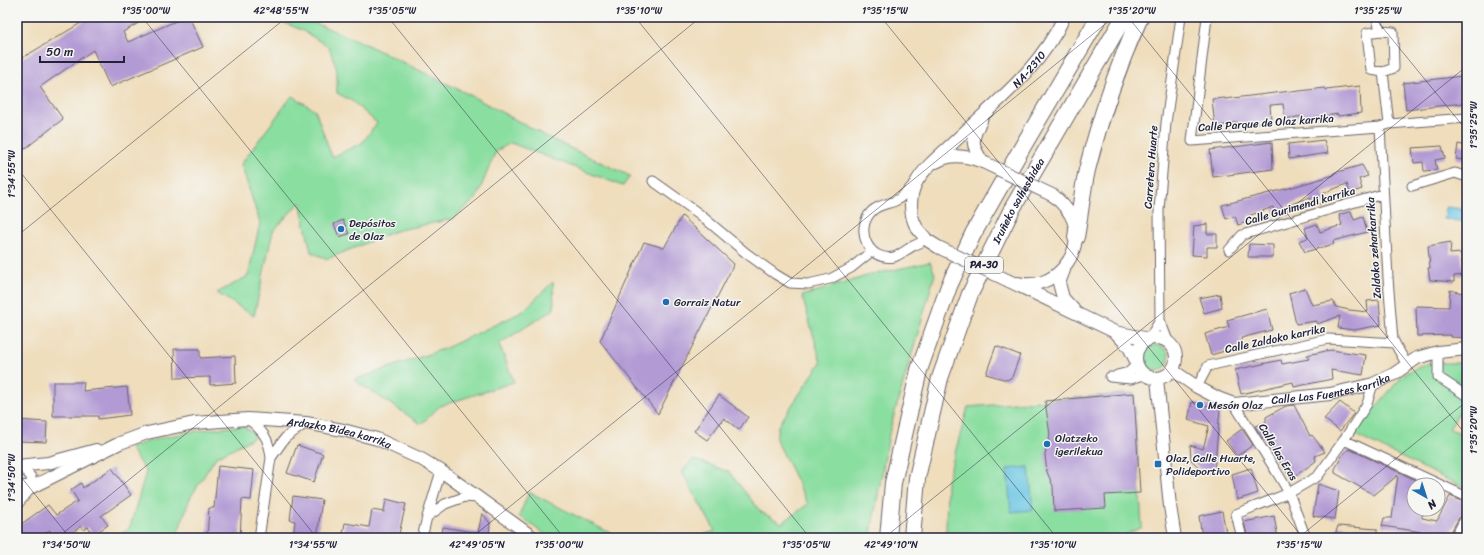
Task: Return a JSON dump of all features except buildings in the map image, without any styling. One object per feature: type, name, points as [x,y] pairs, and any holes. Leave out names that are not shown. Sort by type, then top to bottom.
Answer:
[{"type":"highway","points":[[922,364],[936,309],[972,223],[1088,17]]},
{"type":"highway","name":"Iruñeko saihesbidea","points":[[888,538],[893,483],[922,364],[949,286],[973,234],[1099,17]]},
{"type":"highway","name":"Iruñeko saihesbidea","points":[[912,538],[917,478],[940,378],[970,294],[1012,208],[1124,17]]},
{"type":"highway","points":[[1076,237],[1087,171],[1103,113],[1140,17]]},
{"type":"street","name":"NA-2310","points":[[985,115],[1038,61],[1058,32],[1064,17]]},
{"type":"street","name":"Carretera Huarte","points":[[1168,341],[1160,320],[1160,202],[1166,123],[1182,17]]},
{"type":"street","name":"Calle Parque de Olaz karrika","points":[[1207,17],[1192,141],[1467,118]]},
{"type":"street","points":[[1377,17],[1380,31]]},
{"type":"street","points":[[1380,31],[1393,32],[1394,68],[1383,72],[1371,70],[1367,32],[1380,31]]},
{"type":"street","name":"Zaldoko zeharkarrika","points":[[1383,72],[1385,125],[1383,194],[1388,286],[1393,340],[1408,365]]},
{"type":"street","points":[[983,162],[978,155],[973,141],[976,130],[985,115]]},
{"type":"street","points":[[927,240],[912,246],[895,257],[882,257],[872,251],[863,239],[864,225],[872,212],[886,203],[897,200],[916,182],[926,169],[971,126],[985,115]]},
{"type":"street","points":[[926,169],[939,160],[954,156],[970,157],[1054,196],[1066,207],[1073,221],[1076,237],[1073,252],[1059,283],[1063,298],[1077,314]]},
{"type":"street","points":[[1412,186],[1455,173],[1467,177]]},
{"type":"street","points":[[653,181],[698,213],[746,254],[790,283],[808,284],[830,279],[851,268],[872,251]]},
{"type":"street","points":[[916,182],[911,197],[912,213],[917,228],[927,240],[938,247],[1115,332],[1149,338],[1155,337],[1168,341],[1175,352],[1176,358],[1172,370],[1163,377],[1157,378],[1144,375],[1130,379],[1110,377],[1129,372],[1136,362],[1139,346],[1149,338],[1160,320]]},
{"type":"street","name":"Calle Gurimendi karrika","points":[[1230,250],[1242,235],[1383,194]]},
{"type":"street","points":[[1009,281],[1024,285],[1040,284],[1054,277],[1066,266]]},
{"type":"street","points":[[1115,332],[1129,347],[1140,371],[1144,375]]},
{"type":"street","name":"Calle Zaldoko karrika","points":[[1196,387],[1208,366],[1251,356],[1328,339],[1395,343]]},
{"type":"street","name":"Calle Las Fuentes karrika","points":[[1172,370],[1196,387],[1234,404],[1330,394],[1373,384],[1394,374],[1418,358],[1438,352],[1467,349]]},
{"type":"street","points":[[1438,352],[1438,377],[1467,396]]},
{"type":"street","points":[[1157,378],[1170,506],[1176,538]]},
{"type":"street","points":[[1242,538],[1236,514],[1289,493],[1318,476],[1344,440],[1367,404],[1373,384]]},
{"type":"street","name":"Calle las Eras","points":[[1234,404],[1289,493],[1306,538]]},
{"type":"street","points":[[248,419],[265,435],[270,446],[271,458],[259,538]]},
{"type":"street","name":"Ardazko Bidea karrika","points":[[19,466],[48,462],[120,443],[147,433],[194,423],[248,419],[306,423],[343,430],[377,439],[421,459],[441,471],[534,538]]},
{"type":"street","points":[[271,458],[285,438],[306,423]]},
{"type":"street","points":[[1344,440],[1467,497]]},
{"type":"street","name":"Ardazko Bidea karrika","points":[[17,487],[32,487],[120,443]]},
{"type":"street","points":[[17,505],[21,498],[32,487],[32,478],[19,466]]},
{"type":"street","points":[[422,538],[426,517],[441,471]]},
{"type":"street","points":[[426,517],[445,504],[464,497],[478,498]]},
{"type":"street","points":[[1455,538],[1467,515]]},
{"type":"green space","points":[[269,17],[300,17],[357,40],[470,95],[551,139],[630,176],[623,186],[511,143],[496,151],[476,199],[452,219],[395,231],[327,259],[311,252],[300,202],[273,231],[254,316],[217,293],[248,276],[260,223],[241,164],[292,96],[315,110],[332,157],[362,143],[377,123],[352,101],[337,93],[337,70],[329,47],[302,30]]},
{"type":"green space","points":[[930,262],[935,274],[890,429],[870,538],[694,538],[715,531],[682,472],[693,459],[729,472],[761,512],[782,523],[808,504],[776,439],[778,426],[821,362],[802,296],[870,275]]},
{"type":"green space","points":[[553,282],[554,309],[499,344],[514,382],[440,406],[421,424],[354,380],[446,348],[522,312]]},
{"type":"green space","points":[[1156,345],[1165,349],[1169,358],[1165,367],[1156,371],[1147,367],[1143,358],[1147,349]]},
{"type":"green space","points":[[1429,363],[1467,363],[1467,400],[1449,429],[1467,435],[1467,488],[1353,434],[1404,374]]},
{"type":"green space","name":"Olatzeko igerilekua","points":[[1134,393],[1142,527],[1119,538],[946,538],[947,481],[968,407]]},
{"type":"green space","points":[[243,426],[257,436],[216,457],[190,498],[176,538],[116,538],[130,527],[146,472],[130,448],[157,439],[185,433]]},
{"type":"green space","points":[[529,492],[620,538],[550,538],[519,516]]},
{"type":"water","points":[[1464,202],[1467,205],[1467,222],[1444,219],[1446,207],[1463,209]]},
{"type":"water","points":[[1029,467],[1033,510],[1011,512],[1007,469]]},
{"type":"place","name":"Depósitos de Olaz","points":[[341,229]]},
{"type":"place","name":"Gorraiz Natur","points":[[666,302]]},
{"type":"place","name":"Mesón Olaz","points":[[1200,405]]},
{"type":"place","name":"Olatzeko igerilekua","points":[[1047,444]]},
{"type":"place","name":"Olaz, Calle Huarte, Polideportivo","points":[[1158,464]]}]
